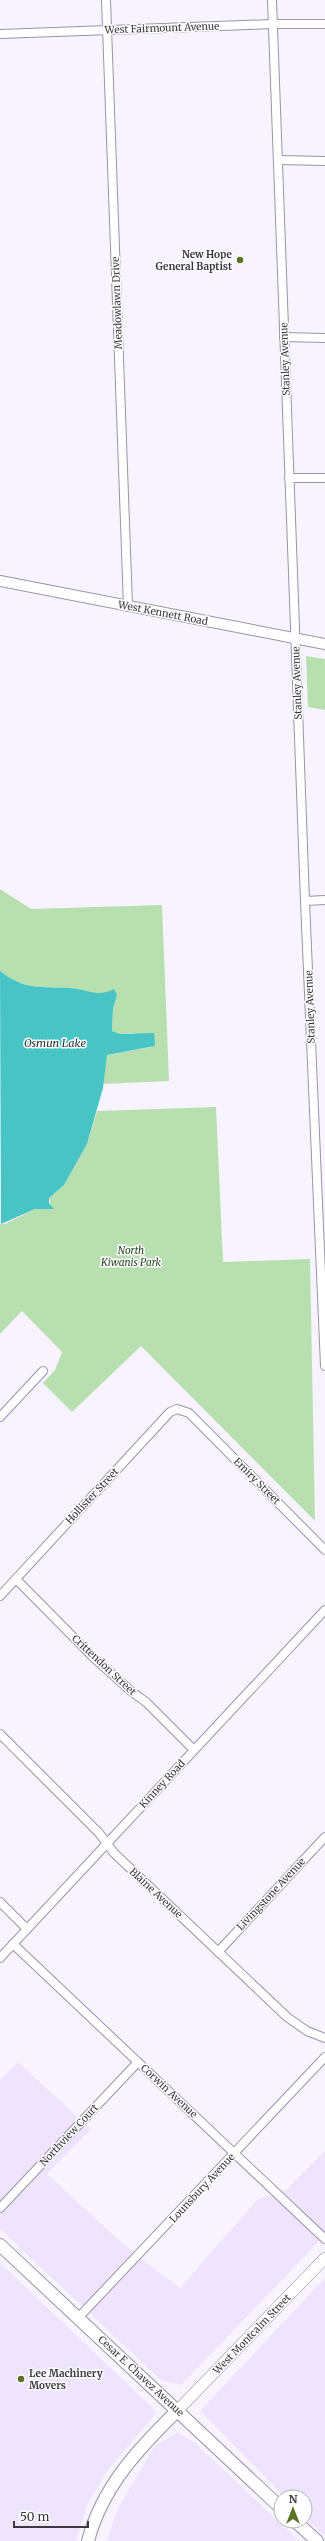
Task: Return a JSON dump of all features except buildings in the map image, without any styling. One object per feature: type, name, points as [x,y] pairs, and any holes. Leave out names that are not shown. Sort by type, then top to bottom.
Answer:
[{"type":"main road","name":"Cesar E. Chavez Avenue","points":[[0,2244],[273,2500]]},
{"type":"main road","name":"West Montcalm Street","points":[[178,2410],[325,2258]]},
{"type":"main road","points":[[88,2541],[101,2506],[113,2482],[130,2461],[178,2410]]},
{"type":"main road","points":[[304,2529],[317,2541]]},
{"type":"street","name":"Meadowlawn Drive","points":[[106,0],[128,606]]},
{"type":"street","name":"Stanley Avenue","points":[[272,0],[305,900],[325,1366]]},
{"type":"street","name":"West Fairmount Avenue","points":[[0,34],[273,24],[325,24]]},
{"type":"street","points":[[278,160],[325,161]]},
{"type":"street","points":[[284,337],[325,338]]},
{"type":"street","points":[[289,478],[325,478]]},
{"type":"street","name":"West Kennett Road","points":[[0,582],[325,644]]},
{"type":"street","points":[[305,900],[325,900]]},
{"type":"street","points":[[0,1417],[43,1371]]},
{"type":"street","name":"Hollister Street","points":[[0,1596],[170,1412],[179,1409],[189,1413]]},
{"type":"street","name":"Emiry Street","points":[[189,1413],[325,1550]]},
{"type":"street","name":"Crittendon Street","points":[[16,1579],[92,1656],[132,1692],[146,1702],[194,1750]]},
{"type":"street","name":"Kinney Road","points":[[0,1958],[325,1610]]},
{"type":"street","name":"Blaine Avenue","points":[[0,1734],[99,1832],[114,1853],[218,1952],[292,2021],[325,2038]]},
{"type":"street","name":"Livingstone Avenue","points":[[218,1952],[325,1837]]},
{"type":"street","points":[[0,1902],[27,1929]]},
{"type":"street","name":"Corwin Avenue","points":[[13,1944],[325,2239]]},
{"type":"street","name":"Lounsbury Avenue","points":[[78,2318],[325,2057]]},
{"type":"street","name":"Northview Court","points":[[0,2208],[138,2062]]},
{"type":"shaded area","points":[[18,2062],[91,2129],[47,2174],[130,2250],[180,2288],[258,2199],[286,2190],[325,2151],[325,2235],[181,2385],[161,2380],[0,2229],[0,2080]]},
{"type":"shaded area","points":[[0,2263],[157,2412],[107,2471],[88,2503],[76,2541],[0,2541]]},
{"type":"shaded area","points":[[325,2278],[325,2537],[313,2525],[313,2489],[277,2489],[200,2411]]},
{"type":"shaded area","points":[[177,2432],[194,2442],[273,2516],[273,2529],[286,2529],[299,2541],[107,2541],[118,2508],[154,2447]]},
{"type":"green space","points":[[306,656],[325,659],[325,710],[308,707]]},
{"type":"green space","points":[[0,889],[31,909],[162,905],[169,1081],[103,1084],[107,1055],[152,1047],[134,1033],[120,1034],[112,1031],[113,1009],[117,995],[112,990],[107,993],[96,994],[70,988],[26,985],[0,971]]},
{"type":"green space","name":"North Kiwanis Park","points":[[216,1107],[223,1262],[310,1259],[315,1521],[141,1346],[72,1412],[43,1383],[55,1370],[62,1352],[22,1311],[0,1334],[0,1224],[5,1224],[35,1209],[47,1209],[51,1206],[49,1198],[64,1185],[87,1144],[97,1111]]},
{"type":"water","name":"Osmun Lake","points":[[0,971],[26,985],[70,988],[97,993],[108,992],[114,989],[117,995],[113,1009],[112,1031],[120,1034],[154,1033],[155,1046],[107,1055],[103,1088],[87,1144],[64,1185],[49,1198],[49,1203],[54,1209],[35,1209],[1,1224]]},
{"type":"place","name":"New Hope General Baptist","points":[[240,260]]},
{"type":"place","name":"Lee Machinery Movers","points":[[21,2379]]}]
